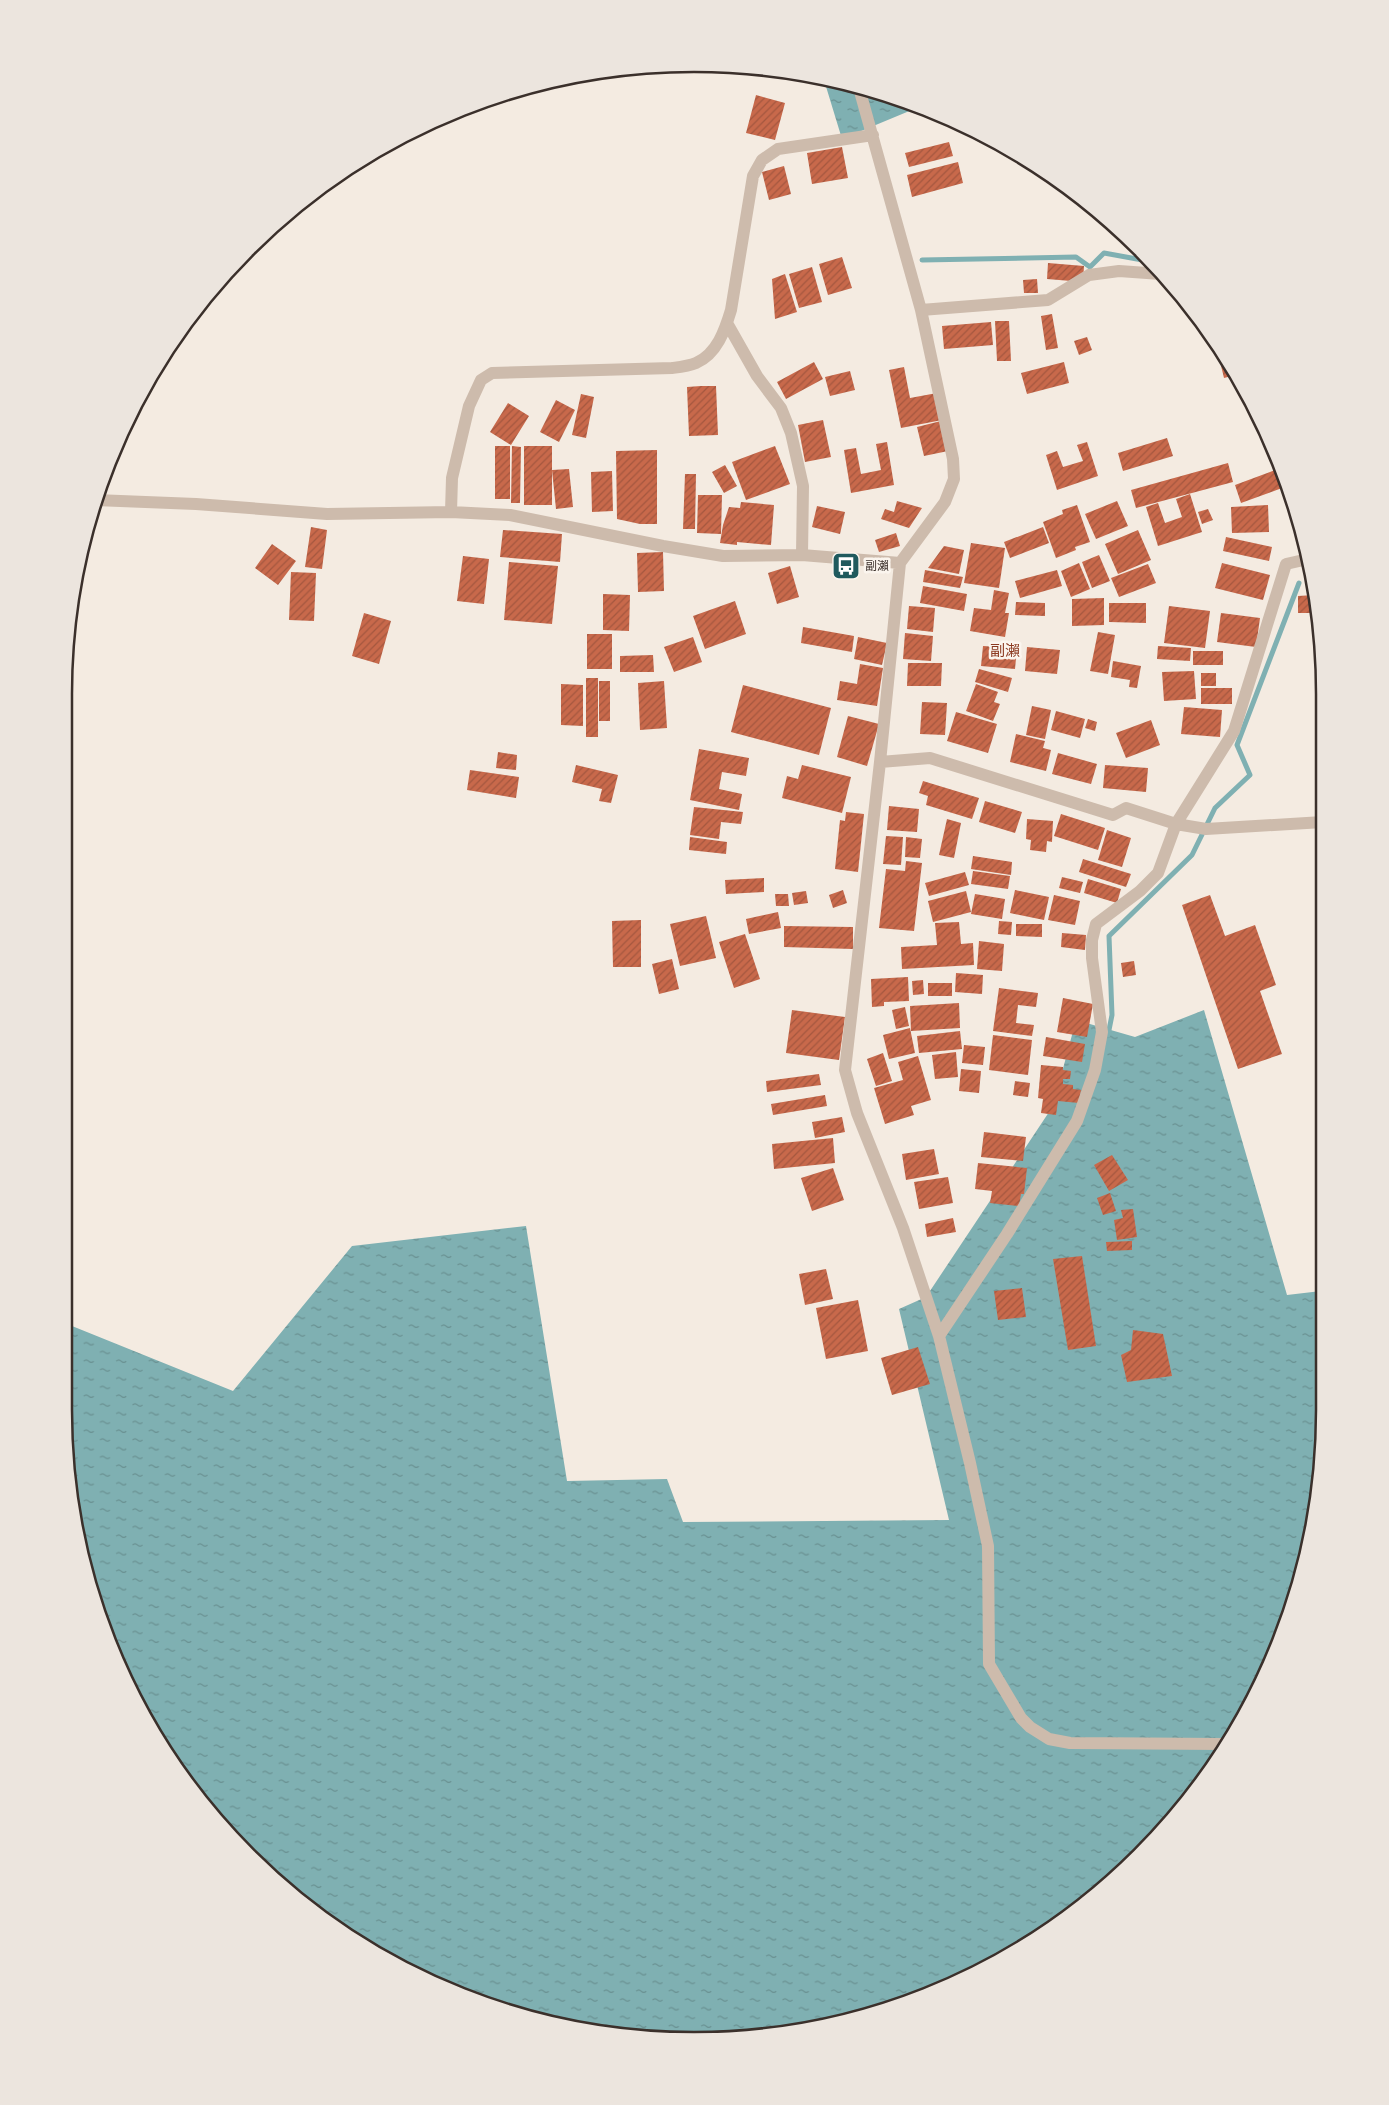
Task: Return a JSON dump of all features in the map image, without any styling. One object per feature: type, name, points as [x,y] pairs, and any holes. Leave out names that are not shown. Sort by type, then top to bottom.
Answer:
[{"type":"street","points":[[861,96],[921,310],[953,459],[954,479],[945,502],[900,563],[880,762],[845,1070],[856,1113],[903,1228],[939,1336],[988,1546],[989,1664],[994,1673],[1021,1718],[1030,1727],[1049,1739],[1059,1741],[1219,1744]]},
{"type":"street","points":[[451,512],[452,478],[469,406],[481,380],[492,373],[672,368],[697,363],[710,353],[723,335],[727,323],[731,310],[753,176],[762,160],[778,149],[873,136]]},
{"type":"street","points":[[921,310],[1048,300],[1090,275],[1119,271],[1152,273]]},
{"type":"street","points":[[727,323],[758,376],[781,408],[791,433],[803,486],[802,555]]},
{"type":"street","points":[[104,500],[196,504],[327,514],[451,512],[510,515],[663,546],[723,556],[802,555],[900,563]]},
{"type":"street","points":[[939,1336],[1007,1234],[1077,1121],[1095,1070],[1102,1032],[1092,958],[1092,940],[1096,924],[1140,891],[1158,873],[1176,824],[1234,731],[1286,564],[1302,560]]},
{"type":"street","points":[[880,762],[930,758],[1114,815],[1126,808],[1176,824],[1206,829],[1316,822]]},
{"type":"water","points":[[826,87],[909,111],[842,139]]},
{"type":"water","points":[[1204,1010],[1287,1295],[1316,1292],[1315,1451],[1305,1532],[1295,1571],[1269,1649],[1252,1686],[1212,1756],[1188,1789],[1162,1821],[1105,1878],[1040,1928],[1006,1949],[933,1985],[894,1999],[816,2021],[776,2027],[735,2031],[654,2031],[573,2021],[534,2011],[456,1985],[419,1968],[349,1928],[316,1904],[284,1878],[227,1821],[177,1756],[156,1722],[120,1649],[106,1610],[84,1532],[78,1492],[74,1451],[73,1326],[233,1391],[352,1246],[526,1226],[567,1481],[667,1479],[683,1522],[949,1520],[899,1309],[926,1297],[1053,1106],[1076,1020],[1135,1037]]},
{"type":"building","points":[[756,95],[785,103],[775,140],[746,133]]},
{"type":"building","points":[[949,142],[953,156],[909,167],[905,153]]},
{"type":"building","points":[[842,147],[848,178],[812,184],[807,153]]},
{"type":"building","points":[[958,162],[963,183],[912,197],[907,175]]},
{"type":"building","points":[[784,166],[791,194],[769,200],[762,172]]},
{"type":"building","points":[[842,257],[852,288],[828,295],[819,264]]},
{"type":"building","points":[[1048,263],[1084,266],[1083,282],[1047,279]]},
{"type":"building","points":[[812,267],[822,302],[799,308],[789,274]]},
{"type":"building","points":[[785,274],[797,312],[775,319],[772,279]]},
{"type":"building","points":[[1037,279],[1038,293],[1024,293],[1023,280]]},
{"type":"building","points":[[1052,314],[1058,348],[1046,350],[1041,316]]},
{"type":"building","points":[[995,321],[1009,321],[1011,361],[997,361]]},
{"type":"building","points":[[991,322],[993,345],[944,349],[942,326]]},
{"type":"building","points":[[1087,337],[1092,350],[1079,355],[1074,341]]},
{"type":"building","points":[[814,362],[823,379],[786,399],[777,382]]},
{"type":"building","points":[[1064,362],[1069,383],[1027,394],[1021,373]]},
{"type":"building","points":[[1220,363],[1229,377],[1224,378]]},
{"type":"building","points":[[904,367],[910,398],[937,393],[942,420],[901,428],[889,370]]},
{"type":"building","points":[[850,371],[855,390],[830,396],[825,377]]},
{"type":"building","points":[[716,386],[718,435],[689,436],[687,387]]},
{"type":"building","points":[[581,394],[594,397],[586,438],[572,435]]},
{"type":"building","points":[[556,400],[575,410],[559,442],[540,432]]},
{"type":"building","points":[[508,403],[529,416],[511,445],[490,432]]},
{"type":"building","points":[[823,420],[831,457],[805,462],[798,425]]},
{"type":"building","points":[[941,421],[948,451],[924,456],[917,427]]},
{"type":"building","points":[[1167,438],[1173,456],[1123,471],[1118,453]]},
{"type":"building","points":[[887,442],[894,485],[851,493],[844,450],[856,448],[861,474],[881,470],[876,444]]},
{"type":"building","points":[[1087,442],[1098,476],[1057,490],[1046,455],[1057,451],[1063,467],[1083,461],[1077,445]]},
{"type":"building","points":[[495,446],[510,446],[510,499],[495,499]]},
{"type":"building","points":[[512,446],[521,447],[520,503],[511,503]]},
{"type":"building","points":[[524,446],[552,446],[552,505],[524,505]]},
{"type":"building","points":[[775,446],[790,484],[746,500],[732,462]]},
{"type":"building","points":[[657,450],[657,524],[640,524],[617,519],[616,451]]},
{"type":"building","points":[[1228,463],[1233,482],[1136,508],[1131,490]]},
{"type":"building","points":[[725,465],[737,486],[724,493],[712,472]]},
{"type":"building","points":[[569,469],[573,507],[556,509],[552,470]]},
{"type":"building","points":[[1274,470],[1281,488],[1241,503],[1235,485]]},
{"type":"building","points":[[612,471],[613,511],[592,512],[591,472]]},
{"type":"building","points":[[685,474],[696,474],[695,529],[683,529]]},
{"type":"building","points":[[1190,494],[1202,532],[1158,546],[1146,507],[1158,503],[1165,523],[1182,517],[1176,499]]},
{"type":"building","points":[[698,495],[722,495],[721,534],[697,533]]},
{"type":"building","points":[[897,501],[922,508],[909,528],[881,519],[885,509],[894,512]]},
{"type":"building","points":[[1117,501],[1128,526],[1096,539],[1085,514]]},
{"type":"building","points":[[741,502],[774,505],[771,545],[737,542],[737,545],[720,543],[729,507],[740,508]]},
{"type":"building","points":[[1077,505],[1090,542],[1075,547],[1076,550],[1056,558],[1043,522],[1063,514],[1062,510]]},
{"type":"building","points":[[1268,505],[1269,532],[1232,533],[1231,507]]},
{"type":"building","points":[[817,506],[845,512],[840,534],[812,527]]},
{"type":"building","points":[[1208,509],[1213,520],[1202,524],[1198,512]]},
{"type":"building","points":[[311,527],[327,530],[322,569],[305,567]]},
{"type":"building","points":[[1043,527],[1049,543],[1010,558],[1004,542]]},
{"type":"building","points":[[503,530],[562,534],[560,562],[500,557]]},
{"type":"building","points":[[1138,530],[1151,560],[1118,574],[1105,544]]},
{"type":"building","points":[[896,533],[900,546],[879,552],[875,540]]},
{"type":"building","points":[[1226,537],[1272,547],[1269,561],[1223,551]]},
{"type":"building","points":[[971,543],[1005,548],[999,588],[964,583]]},
{"type":"building","points":[[272,544],[296,561],[278,585],[255,568]]},
{"type":"building","points":[[944,546],[964,550],[959,574],[928,568]]},
{"type":"building","points":[[663,552],[664,591],[638,592],[637,553]]},
{"type":"building","points":[[1099,555],[1110,581],[1092,588],[1082,562]]},
{"type":"building","points":[[463,556],[489,559],[484,604],[457,601]]},
{"type":"building","points":[[509,562],[558,566],[552,624],[504,620]]},
{"type":"building","points":[[1079,563],[1090,589],[1071,597],[1061,571]]},
{"type":"building","points":[[1222,563],[1270,575],[1263,600],[1215,588]]},
{"type":"building","points":[[1148,564],[1156,583],[1119,597],[1111,578]]},
{"type":"building","points":[[790,566],[799,597],[777,604],[768,573]]},
{"type":"building","points":[[925,570],[963,577],[960,588],[923,582]]},
{"type":"building","points":[[1057,570],[1062,586],[1020,598],[1015,581]]},
{"type":"building","points":[[291,572],[316,573],[314,621],[289,620]]},
{"type":"building","points":[[923,586],[967,594],[964,611],[920,603]]},
{"type":"building","points":[[994,590],[1009,593],[1005,613],[1009,613],[1005,637],[970,631],[974,608],[991,610]]},
{"type":"building","points":[[603,594],[630,595],[629,631],[603,630]]},
{"type":"building","points":[[1308,595],[1311,613],[1298,613],[1298,596]]},
{"type":"building","points":[[1104,598],[1104,625],[1072,626],[1072,599]]},
{"type":"building","points":[[735,601],[746,634],[705,649],[693,616]]},
{"type":"building","points":[[1016,602],[1045,603],[1045,616],[1015,615]]},
{"type":"building","points":[[1109,603],[1146,603],[1146,623],[1109,622]]},
{"type":"building","points":[[909,606],[935,608],[933,632],[907,629]]},
{"type":"building","points":[[1169,606],[1210,611],[1205,648],[1164,643]]},
{"type":"building","points":[[364,613],[391,621],[379,664],[352,656]]},
{"type":"building","points":[[1221,613],[1260,618],[1256,647],[1217,642]]},
{"type":"building","points":[[803,627],[854,636],[852,652],[801,643]]},
{"type":"building","points":[[1098,632],[1115,635],[1108,674],[1090,671]]},
{"type":"building","points":[[905,633],[933,636],[931,661],[903,659]]},
{"type":"building","points":[[587,634],[612,634],[612,669],[587,669]]},
{"type":"building","points":[[693,637],[702,662],[674,672],[664,647]]},
{"type":"building","points":[[858,637],[887,643],[882,665],[854,659]]},
{"type":"building","points":[[983,646],[1017,648],[1015,669],[981,666]]},
{"type":"building","points":[[1158,646],[1191,648],[1190,661],[1157,659]]},
{"type":"building","points":[[1027,647],[1060,650],[1057,674],[1025,671]]},
{"type":"building","points":[[1193,651],[1223,651],[1223,665],[1193,665]]},
{"type":"building","points":[[653,655],[654,672],[620,672],[620,656]]},
{"type":"building","points":[[1113,661],[1141,666],[1137,688],[1129,687],[1130,680],[1111,677]]},
{"type":"building","points":[[908,663],[942,663],[941,686],[907,686]]},
{"type":"building","points":[[860,664],[883,668],[877,706],[837,700],[840,681],[857,684]]},
{"type":"building","points":[[979,669],[1012,678],[1008,692],[975,682]]},
{"type":"building","points":[[1194,671],[1196,699],[1164,701],[1162,672]]},
{"type":"building","points":[[1201,673],[1216,673],[1216,686],[1201,686]]},
{"type":"building","points":[[586,678],[598,678],[598,737],[586,737]]},
{"type":"building","points":[[599,681],[610,681],[610,721],[599,721]]},
{"type":"building","points":[[664,681],[667,728],[640,730],[638,683]]},
{"type":"building","points":[[561,684],[583,685],[583,726],[561,725]]},
{"type":"building","points":[[976,684],[998,692],[994,702],[1000,704],[993,721],[966,711]]},
{"type":"building","points":[[743,685],[831,708],[819,755],[731,732]]},
{"type":"building","points":[[1201,688],[1232,688],[1232,704],[1201,704]]},
{"type":"building","points":[[922,702],[947,703],[945,735],[920,734]]},
{"type":"building","points":[[1032,706],[1051,710],[1045,739],[1026,735]]},
{"type":"building","points":[[1184,707],[1222,710],[1220,737],[1181,734]]},
{"type":"building","points":[[1056,711],[1085,719],[1080,738],[1051,730]]},
{"type":"building","points":[[956,712],[997,724],[988,753],[947,741]]},
{"type":"building","points":[[848,716],[879,724],[867,766],[837,757]]},
{"type":"building","points":[[1088,719],[1097,722],[1095,731],[1085,728]]},
{"type":"building","points":[[1151,720],[1160,745],[1126,758],[1116,733]]},
{"type":"building","points":[[1016,734],[1045,741],[1043,748],[1051,750],[1046,771],[1010,762]]},
{"type":"building","points":[[699,749],[749,758],[746,776],[722,772],[719,789],[742,794],[739,810],[690,800]]},
{"type":"building","points":[[498,752],[517,755],[516,770],[496,768]]},
{"type":"building","points":[[1058,753],[1097,764],[1091,784],[1052,774]]},
{"type":"building","points":[[576,765],[618,775],[611,803],[599,801],[602,789],[572,782]]},
{"type":"building","points":[[802,765],[851,777],[842,813],[782,798],[787,776],[798,779]]},
{"type":"building","points":[[1105,765],[1148,768],[1146,792],[1103,788]]},
{"type":"building","points":[[470,770],[519,777],[516,798],[467,790]]},
{"type":"building","points":[[923,781],[979,798],[972,819],[926,805],[928,796],[919,793]]},
{"type":"building","points":[[985,801],[1022,812],[1015,833],[979,822]]},
{"type":"building","points":[[889,806],[919,809],[917,832],[887,830]]},
{"type":"building","points":[[694,807],[743,812],[741,824],[721,822],[719,839],[690,835]]},
{"type":"building","points":[[846,812],[864,814],[858,872],[835,869],[840,820],[845,821]]},
{"type":"building","points":[[1061,814],[1105,828],[1098,850],[1054,836]]},
{"type":"building","points":[[947,819],[961,823],[954,858],[939,855]]},
{"type":"building","points":[[1027,819],[1053,821],[1052,842],[1047,841],[1046,852],[1030,850],[1031,840],[1026,839]]},
{"type":"building","points":[[1107,830],[1131,838],[1122,867],[1098,860]]},
{"type":"building","points":[[886,836],[903,837],[901,865],[883,864]]},
{"type":"building","points":[[690,837],[727,842],[726,854],[689,850]]},
{"type":"building","points":[[906,837],[922,839],[920,858],[905,857]]},
{"type":"building","points":[[973,856],[1012,862],[1011,875],[971,869]]},
{"type":"building","points":[[1083,859],[1131,874],[1126,887],[1079,872]]},
{"type":"building","points":[[906,861],[922,863],[914,931],[879,928],[886,869],[905,871]]},
{"type":"building","points":[[973,871],[1010,876],[1008,889],[971,884]]},
{"type":"building","points":[[965,872],[969,885],[929,896],[925,883]]},
{"type":"building","points":[[1062,877],[1083,882],[1080,893],[1059,888]]},
{"type":"building","points":[[764,878],[764,892],[726,894],[725,880]]},
{"type":"building","points":[[1088,879],[1121,889],[1117,903],[1084,893]]},
{"type":"building","points":[[843,890],[847,903],[833,908],[829,895]]},
{"type":"building","points":[[1015,890],[1049,897],[1044,920],[1010,913]]},
{"type":"building","points":[[806,891],[808,903],[794,905],[792,893]]},
{"type":"building","points":[[966,891],[971,912],[933,922],[928,901]]},
{"type":"building","points":[[775,894],[788,894],[789,906],[776,906]]},
{"type":"building","points":[[975,894],[1005,899],[1002,919],[971,914]]},
{"type":"building","points":[[1054,895],[1080,901],[1075,925],[1048,920]]},
{"type":"building","points":[[1210,895],[1225,936],[1255,925],[1276,985],[1260,991],[1282,1054],[1238,1069],[1182,905]]},
{"type":"building","points":[[778,912],[781,928],[749,934],[746,919]]},
{"type":"building","points":[[706,916],[716,958],[680,966],[670,924]]},
{"type":"building","points":[[641,920],[641,967],[613,967],[612,921]]},
{"type":"building","points":[[999,921],[1012,922],[1011,935],[998,934]]},
{"type":"building","points":[[959,922],[961,944],[973,943],[974,965],[902,969],[901,947],[937,945],[935,923]]},
{"type":"building","points":[[1016,924],[1042,924],[1042,937],[1016,936]]},
{"type":"building","points":[[784,926],[853,927],[853,949],[784,947]]},
{"type":"building","points":[[1062,933],[1086,935],[1085,950],[1061,947]]},
{"type":"building","points":[[745,934],[760,979],[734,988],[719,942]]},
{"type":"building","points":[[979,941],[1004,944],[1002,971],[977,969]]},
{"type":"building","points":[[672,959],[679,989],[659,994],[652,964]]},
{"type":"building","points":[[1134,961],[1136,975],[1123,977],[1121,963]]},
{"type":"building","points":[[956,973],[983,975],[982,994],[955,992]]},
{"type":"building","points":[[908,977],[909,1001],[884,1002],[884,1006],[872,1007],[871,979]]},
{"type":"building","points":[[923,980],[924,994],[913,995],[912,981]]},
{"type":"building","points":[[928,983],[952,983],[952,996],[928,996]]},
{"type":"building","points":[[999,988],[1038,993],[1036,1007],[1018,1005],[1016,1023],[1034,1025],[1032,1036],[993,1031]]},
{"type":"building","points":[[1063,998],[1093,1004],[1087,1037],[1057,1032]]},
{"type":"building","points":[[959,1003],[960,1028],[911,1031],[910,1006]]},
{"type":"building","points":[[905,1007],[909,1026],[896,1029],[892,1010]]},
{"type":"building","points":[[792,1010],[845,1017],[839,1060],[786,1053]]},
{"type":"building","points":[[910,1028],[915,1053],[889,1059],[883,1035]]},
{"type":"building","points":[[960,1031],[962,1049],[919,1053],[917,1036]]},
{"type":"building","points":[[993,1035],[1032,1040],[1028,1075],[989,1070]]},
{"type":"building","points":[[1046,1037],[1085,1044],[1082,1062],[1043,1056]]},
{"type":"building","points":[[964,1045],[985,1047],[983,1065],[962,1063]]},
{"type":"building","points":[[956,1052],[958,1077],[935,1079],[932,1055]]},
{"type":"building","points":[[883,1053],[892,1081],[876,1086],[867,1059]]},
{"type":"building","points":[[918,1056],[931,1100],[911,1106],[914,1115],[885,1124],[874,1088],[903,1080],[898,1062]]},
{"type":"building","points":[[1041,1065],[1063,1067],[1063,1070],[1071,1071],[1070,1079],[1063,1079],[1063,1084],[1073,1085],[1073,1089],[1081,1090],[1079,1103],[1058,1101],[1056,1115],[1041,1113],[1043,1099],[1038,1098]]},
{"type":"building","points":[[961,1069],[981,1071],[979,1093],[959,1091]]},
{"type":"building","points":[[819,1074],[821,1085],[767,1092],[766,1081]]},
{"type":"building","points":[[1015,1081],[1030,1083],[1028,1097],[1013,1095]]},
{"type":"building","points":[[825,1095],[827,1106],[773,1115],[771,1104]]},
{"type":"building","points":[[842,1117],[845,1132],[815,1138],[812,1122]]},
{"type":"building","points":[[984,1132],[1026,1137],[1023,1161],[981,1157]]},
{"type":"building","points":[[833,1138],[835,1163],[774,1169],[772,1144]]},
{"type":"building","points":[[934,1149],[939,1174],[906,1180],[902,1154]]},
{"type":"building","points":[[1112,1155],[1128,1180],[1109,1191],[1094,1165]]},
{"type":"building","points":[[978,1163],[1027,1168],[1024,1194],[1021,1194],[1019,1206],[990,1203],[992,1191],[975,1189]]},
{"type":"building","points":[[833,1168],[844,1200],[812,1211],[801,1178]]},
{"type":"building","points":[[948,1177],[953,1203],[919,1209],[914,1182]]},
{"type":"building","points":[[1110,1193],[1116,1211],[1103,1215],[1097,1198]]},
{"type":"building","points":[[1133,1209],[1137,1237],[1117,1240],[1114,1220],[1123,1218],[1121,1210]]},
{"type":"building","points":[[953,1218],[956,1232],[927,1237],[925,1224]]},
{"type":"building","points":[[1132,1241],[1132,1250],[1107,1251],[1106,1242]]},
{"type":"building","points":[[1082,1256],[1096,1346],[1068,1350],[1053,1259]]},
{"type":"building","points":[[826,1269],[833,1299],[805,1305],[799,1274]]},
{"type":"building","points":[[1022,1288],[1026,1317],[998,1320],[994,1291]]},
{"type":"building","points":[[858,1300],[868,1351],[826,1359],[816,1308]]},
{"type":"building","points":[[1133,1330],[1163,1334],[1172,1376],[1127,1382],[1121,1355],[1131,1350]]},
{"type":"building","points":[[918,1347],[930,1384],[892,1395],[881,1358]]},
{"type":"waterway","points":[[922,260],[1076,257],[1090,267],[1104,253],[1138,259]]},
{"type":"waterway","points":[[1108,1035],[1112,1015],[1109,936],[1192,855],[1215,808],[1250,775],[1237,745],[1299,583]]},
{"type":"place","name":"副瀨","points":[[846,566]]},
{"type":"district","name":"副瀨","points":[[1005,651]]}]
